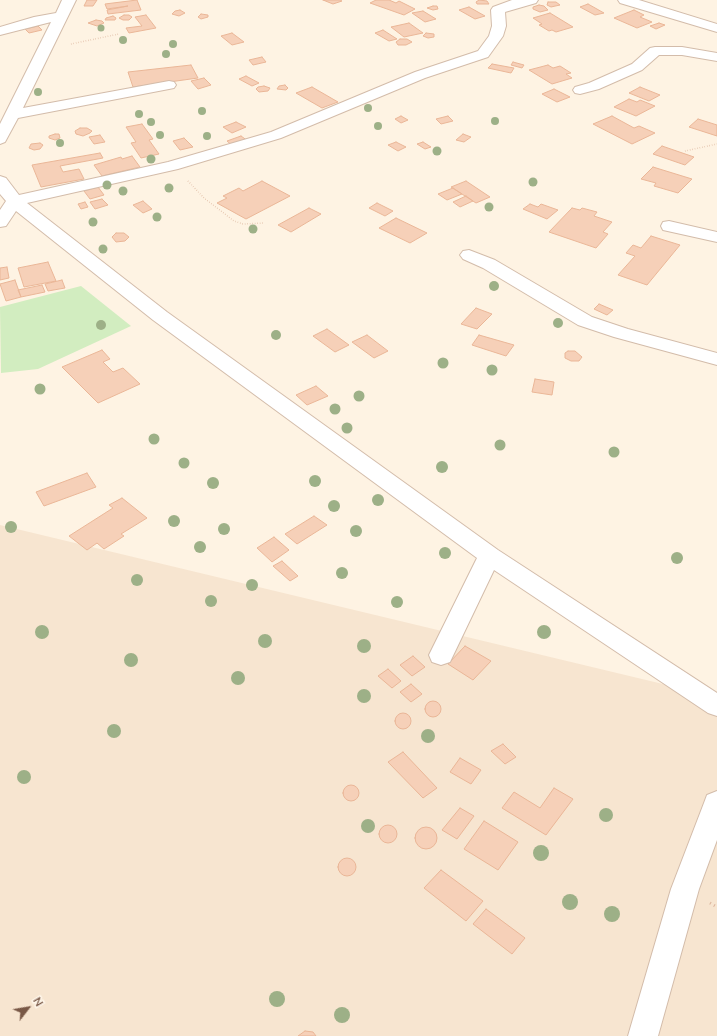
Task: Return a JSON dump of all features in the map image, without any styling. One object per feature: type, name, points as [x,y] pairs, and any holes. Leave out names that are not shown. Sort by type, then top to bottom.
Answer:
[{"type":"street","points":[[0,139],[69,0]]},
{"type":"street","points":[[0,222],[15,201],[172,166],[276,136],[420,75],[483,54],[496,36],[499,26],[498,10],[516,3],[531,0]]},
{"type":"street","points":[[625,0],[717,28]]},
{"type":"street","points":[[0,31],[34,21],[62,16]]},
{"type":"street","points":[[580,90],[594,86],[637,67],[655,51],[682,51],[717,57]]},
{"type":"street","points":[[12,115],[169,85]]},
{"type":"street","points":[[0,181],[15,201],[160,316],[490,556],[717,706]]},
{"type":"street","points":[[669,226],[717,237]]},
{"type":"street","points":[[468,255],[495,268],[585,321],[621,333],[717,359]]},
{"type":"street","points":[[441,655],[490,556]]},
{"type":"street","points":[[643,1036],[685,889],[717,803]]},
{"type":"path","points":[[49,42],[78,43],[119,34]]},
{"type":"path","points":[[685,151],[717,144]]},
{"type":"path","points":[[172,166],[204,198],[234,221],[243,224],[264,223]]},
{"type":"shaded area","points":[[0,525],[717,697],[717,1036],[0,1036]]},
{"type":"green space","points":[[81,286],[131,326],[38,369],[1,373],[0,307]]},
{"type":"building","points":[[87,0],[97,0],[93,6],[84,6]]},
{"type":"building","points":[[137,0],[141,10],[108,14],[107,10],[128,6],[107,9],[105,4]]},
{"type":"building","points":[[323,0],[340,0],[342,1],[333,4]]},
{"type":"building","points":[[376,0],[389,0],[396,3],[399,1],[415,9],[404,15],[370,3]]},
{"type":"building","points":[[479,0],[487,1],[489,4],[477,4],[476,2]]},
{"type":"building","points":[[548,2],[556,2],[560,5],[551,7],[547,5]]},
{"type":"building","points":[[588,4],[604,13],[595,15],[580,7]]},
{"type":"building","points":[[539,5],[544,6],[548,10],[540,12],[533,9],[533,7]]},
{"type":"building","points":[[437,6],[438,9],[433,10],[427,8]]},
{"type":"building","points":[[469,7],[485,16],[475,19],[459,10]]},
{"type":"building","points":[[180,10],[185,13],[179,16],[172,14],[175,11]]},
{"type":"building","points":[[634,10],[644,15],[640,17],[652,22],[637,28],[614,18]]},
{"type":"building","points":[[423,11],[436,19],[425,22],[412,13]]},
{"type":"building","points":[[550,13],[573,27],[556,32],[552,30],[549,31],[539,25],[542,24],[533,18]]},
{"type":"building","points":[[201,14],[208,15],[208,17],[201,19],[198,17]]},
{"type":"building","points":[[124,15],[129,15],[132,17],[129,20],[119,18]]},
{"type":"building","points":[[146,15],[156,28],[129,33],[126,28],[142,26],[135,17]]},
{"type":"building","points":[[113,16],[116,18],[115,20],[105,20],[106,18]]},
{"type":"building","points":[[96,20],[104,23],[97,26],[88,23]]},
{"type":"building","points":[[409,23],[423,33],[404,37],[391,27]]},
{"type":"building","points":[[659,23],[665,25],[656,29],[650,26]]},
{"type":"building","points":[[38,26],[42,30],[29,33],[25,29]]},
{"type":"building","points":[[383,30],[397,39],[389,41],[375,33]]},
{"type":"building","points":[[232,33],[244,42],[232,45],[221,36]]},
{"type":"building","points":[[426,33],[434,34],[434,37],[428,38],[423,36]]},
{"type":"building","points":[[400,39],[407,39],[412,42],[406,45],[398,45],[396,42]]},
{"type":"building","points":[[262,57],[266,62],[253,65],[249,60]]},
{"type":"building","points":[[513,62],[524,65],[522,68],[511,65]]},
{"type":"building","points":[[492,64],[514,68],[511,73],[488,68]]},
{"type":"building","points":[[191,65],[198,78],[133,87],[128,72]]},
{"type":"building","points":[[548,65],[553,68],[560,66],[571,73],[566,74],[572,78],[552,84],[529,70]]},
{"type":"building","points":[[246,76],[259,83],[252,86],[239,79]]},
{"type":"building","points":[[204,78],[211,85],[198,89],[191,81]]},
{"type":"building","points":[[285,85],[288,88],[286,90],[277,89],[279,86]]},
{"type":"building","points":[[264,86],[270,88],[268,91],[259,92],[256,89],[258,87]]},
{"type":"building","points":[[312,87],[338,102],[322,108],[296,93]]},
{"type":"building","points":[[640,87],[660,95],[649,101],[629,93]]},
{"type":"building","points":[[554,89],[570,97],[557,102],[542,94]]},
{"type":"building","points":[[629,99],[637,102],[640,100],[655,106],[636,116],[614,107]]},
{"type":"building","points":[[401,116],[408,120],[401,123],[395,119]]},
{"type":"building","points":[[448,116],[453,121],[441,124],[436,119]]},
{"type":"building","points":[[612,116],[634,128],[639,126],[655,133],[632,144],[593,124]]},
{"type":"building","points":[[698,119],[717,125],[717,136],[689,127]]},
{"type":"building","points":[[236,122],[246,127],[232,133],[223,127]]},
{"type":"building","points":[[142,124],[153,139],[149,140],[159,154],[141,158],[131,143],[136,142],[126,127]]},
{"type":"building","points":[[80,128],[87,128],[92,131],[83,136],[76,134],[75,131]]},
{"type":"building","points":[[59,134],[60,138],[55,140],[49,138],[49,136]]},
{"type":"building","points":[[463,134],[471,137],[464,142],[456,140]]},
{"type":"building","points":[[100,135],[105,142],[94,144],[89,137]]},
{"type":"building","points":[[241,136],[248,141],[234,147],[227,141]]},
{"type":"building","points":[[184,138],[193,147],[180,150],[173,141]]},
{"type":"building","points":[[396,142],[406,147],[398,151],[388,145]]},
{"type":"building","points":[[423,142],[431,147],[425,149],[417,144]]},
{"type":"building","points":[[40,143],[43,145],[40,149],[34,150],[29,148],[31,144]]},
{"type":"building","points":[[662,146],[694,157],[685,165],[653,154]]},
{"type":"building","points":[[100,153],[103,158],[60,166],[63,172],[79,169],[84,179],[41,187],[32,165]]},
{"type":"building","points":[[132,156],[140,167],[102,176],[94,165],[121,157],[122,159]]},
{"type":"building","points":[[653,167],[692,179],[678,193],[654,186],[656,183],[641,179]]},
{"type":"building","points":[[262,181],[290,196],[246,219],[217,203],[227,198],[223,196],[239,188],[243,191]]},
{"type":"building","points":[[466,181],[490,197],[476,203],[451,187]]},
{"type":"building","points":[[98,187],[104,195],[90,199],[84,191]]},
{"type":"building","points":[[453,188],[462,194],[447,200],[438,194]]},
{"type":"building","points":[[466,196],[473,201],[460,207],[453,202]]},
{"type":"building","points":[[102,199],[108,205],[95,209],[90,202]]},
{"type":"building","points":[[143,201],[152,209],[143,213],[133,205]]},
{"type":"building","points":[[85,202],[88,207],[81,209],[78,204]]},
{"type":"building","points":[[377,203],[393,211],[385,216],[369,208]]},
{"type":"building","points":[[530,204],[538,207],[541,204],[558,210],[547,219],[523,209]]},
{"type":"building","points":[[309,208],[321,214],[291,232],[278,225]]},
{"type":"building","points":[[572,208],[580,210],[582,208],[597,212],[594,216],[612,222],[603,232],[608,234],[596,248],[549,232]]},
{"type":"building","points":[[396,218],[427,233],[410,243],[379,228]]},
{"type":"building","points":[[116,233],[124,233],[129,237],[125,241],[116,242],[112,237]]},
{"type":"building","points":[[651,236],[680,245],[647,285],[618,275],[635,256],[626,253],[633,245],[641,248]]},
{"type":"building","points":[[48,262],[56,281],[24,287],[18,268]]},
{"type":"building","points":[[7,267],[9,278],[0,280],[0,268]]},
{"type":"building","points":[[15,280],[21,297],[6,301],[0,284]]},
{"type":"building","points":[[62,280],[65,288],[48,291],[45,284]]},
{"type":"building","points":[[42,285],[45,292],[21,297],[18,290]]},
{"type":"building","points":[[599,304],[613,310],[607,315],[594,309]]},
{"type":"building","points":[[476,308],[492,314],[477,329],[461,324]]},
{"type":"building","points":[[327,329],[349,345],[335,352],[313,336]]},
{"type":"building","points":[[367,335],[388,351],[374,358],[352,342]]},
{"type":"building","points":[[479,335],[514,345],[506,356],[472,345]]},
{"type":"building","points":[[102,350],[110,359],[103,362],[113,372],[123,368],[140,384],[98,403],[62,367]]},
{"type":"building","points":[[568,351],[575,351],[582,357],[579,361],[571,361],[565,358],[565,353]]},
{"type":"building","points":[[535,379],[554,382],[552,395],[532,392]]},
{"type":"building","points":[[316,386],[328,396],[307,405],[296,395]]},
{"type":"building","points":[[87,473],[96,487],[44,506],[36,492]]},
{"type":"building","points":[[122,498],[147,518],[121,534],[124,536],[104,549],[97,543],[87,550],[69,536],[113,508],[109,505]]},
{"type":"building","points":[[314,516],[327,525],[297,544],[285,534]]},
{"type":"building","points":[[274,537],[289,550],[272,562],[257,548]]},
{"type":"building","points":[[282,561],[298,576],[290,581],[273,566]]},
{"type":"building","points":[[465,646],[491,661],[473,680],[448,664]]},
{"type":"building","points":[[413,656],[425,667],[412,676],[400,665]]},
{"type":"building","points":[[388,669],[401,681],[392,688],[378,676]]},
{"type":"building","points":[[411,684],[422,694],[411,702],[400,692]]},
{"type":"building","points":[[433,701],[440,706],[441,709],[436,716],[433,717],[426,712],[425,709],[430,702]]},
{"type":"building","points":[[403,713],[410,718],[411,721],[406,728],[403,729],[396,724],[395,721],[400,714]]},
{"type":"building","points":[[503,744],[516,757],[505,764],[491,751]]},
{"type":"building","points":[[403,752],[437,788],[423,798],[388,762]]},
{"type":"building","points":[[460,758],[481,770],[471,784],[450,772]]},
{"type":"building","points":[[348,785],[354,785],[359,790],[357,799],[354,801],[348,801],[343,796],[343,790]]},
{"type":"building","points":[[554,788],[573,799],[546,835],[502,808],[514,792],[540,808]]},
{"type":"building","points":[[460,808],[474,816],[457,839],[442,830]]},
{"type":"building","points":[[484,821],[518,842],[498,870],[464,849]]},
{"type":"building","points":[[388,825],[394,828],[397,834],[394,840],[388,843],[382,840],[379,834],[382,828]]},
{"type":"building","points":[[426,827],[434,830],[437,838],[434,846],[426,849],[418,846],[415,838],[418,830]]},
{"type":"building","points":[[347,858],[353,861],[356,867],[353,873],[347,876],[341,873],[338,867],[341,861]]},
{"type":"building","points":[[441,870],[483,901],[466,921],[424,888]]},
{"type":"building","points":[[486,909],[525,938],[512,954],[473,924]]},
{"type":"building","points":[[305,1031],[313,1032],[316,1036],[298,1036]]}]
